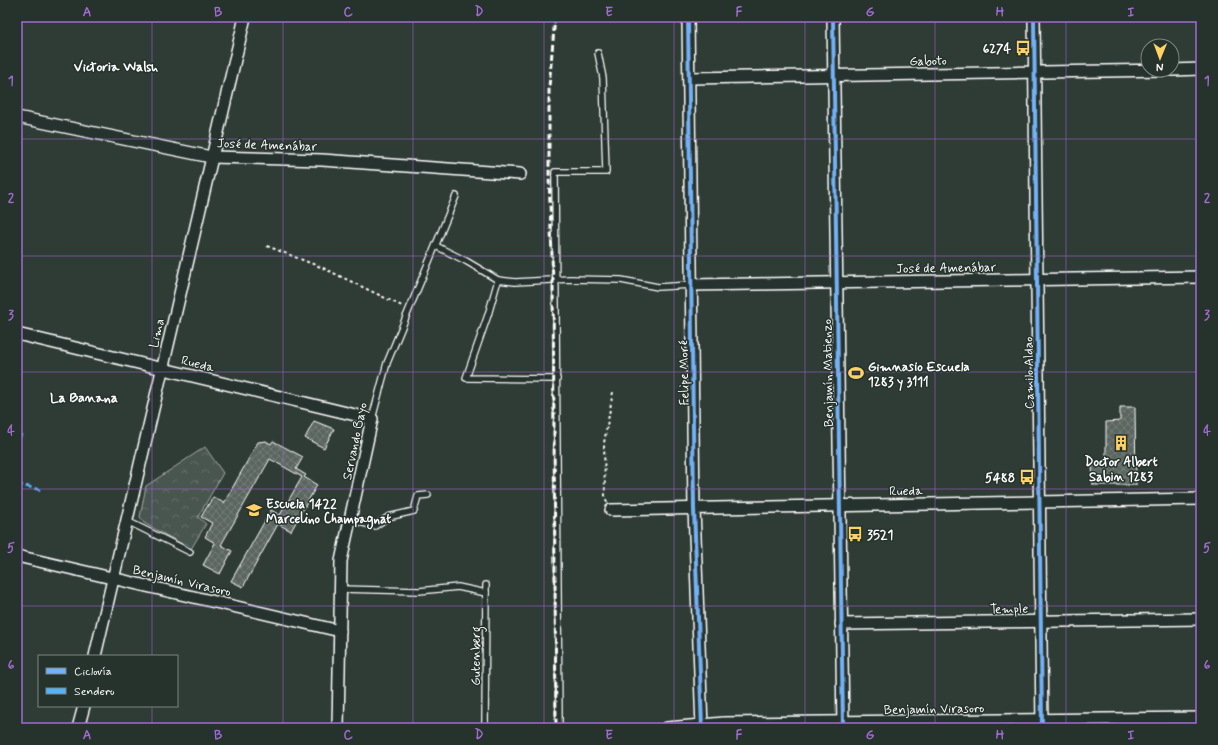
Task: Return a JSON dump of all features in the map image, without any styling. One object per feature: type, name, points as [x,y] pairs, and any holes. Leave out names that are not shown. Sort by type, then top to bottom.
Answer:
[{"type":"street","name":"Lima","points":[[95,655],[211,156],[245,17]]},
{"type":"street","name":"Felipe Moré","points":[[688,17],[694,508],[702,727]]},
{"type":"street","name":"Benjamín Matienzo","points":[[833,17],[843,726]]},
{"type":"street","name":"Camilo Aldao","points":[[1034,17],[1042,724]]},
{"type":"street","points":[[1180,70],[1201,69]]},
{"type":"street","name":"Gaboto","points":[[689,78],[1140,70]]},
{"type":"street","name":"José de Amenábar","points":[[17,117],[211,156],[322,160],[520,174]]},
{"type":"street","name":"José de Amenábar","points":[[692,285],[1201,277]]},
{"type":"street","name":"Rueda","points":[[17,334],[372,419]]},
{"type":"street","name":"Servando Bayo","points":[[338,728],[341,561],[372,419]]},
{"type":"street","name":"Rueda","points":[[611,510],[1201,499]]},
{"type":"street","name":"Benjamín Virasoro","points":[[17,556],[340,631]]},
{"type":"street","name":"Temple","points":[[841,624],[1201,619]]},
{"type":"street","points":[[78,728],[84,707]]},
{"type":"street","name":"Benjamín Virasoro","points":[[667,728],[1042,724],[1201,718]]},
{"type":"lane","points":[[559,728],[556,172],[606,172],[604,78],[598,54]]},
{"type":"lane","name":"Servando Bayo","points":[[372,419],[383,377],[408,310],[456,196]]},
{"type":"lane","points":[[436,246],[466,261],[498,280],[515,282],[556,281],[570,279],[622,280],[658,287],[692,285]]},
{"type":"lane","points":[[498,280],[488,315],[466,378],[557,379]]},
{"type":"lane","points":[[351,520],[374,526],[388,517],[414,511],[418,496],[428,495]]},
{"type":"lane","points":[[127,521],[190,552]]},
{"type":"lane","name":"Gutenberg","points":[[485,728],[486,585]]},
{"type":"lane","points":[[340,589],[419,591],[458,587],[486,593]]},
{"type":"lane","points":[[17,726],[21,728]]},
{"type":"path","points":[[267,246],[323,268],[408,310]]},
{"type":"path","points":[[611,510],[604,497],[604,443],[613,392]]},
{"type":"green space","points":[[205,447],[223,473],[198,517],[206,524],[191,549],[144,523],[140,517],[146,486]]},
{"type":"building","name":"Doctor Albert Sabin 1283","points":[[1120,407],[1135,407],[1136,485],[1093,485],[1092,464],[1106,464],[1106,422],[1120,421]]},
{"type":"building","points":[[314,421],[334,429],[324,448],[305,438]]},
{"type":"building","points":[[266,441],[271,444],[273,441],[303,457],[296,469],[306,475],[304,477],[317,485],[291,531],[278,524],[243,587],[231,581],[271,510],[280,515],[302,477],[270,459],[221,545],[232,551],[220,574],[203,565],[215,543],[205,537],[212,523],[201,517],[213,497],[224,503],[258,442]]},
{"type":"railway","points":[[555,17],[549,87],[549,178],[553,281],[556,728]]},
{"type":"marked path","points":[[17,434],[22,436]]},
{"type":"marked path","points":[[17,484],[41,490]]},
{"type":"cycle path","points":[[688,17],[694,508],[702,728]]},
{"type":"cycle path","points":[[833,17],[843,728]]},
{"type":"cycle path","points":[[1034,17],[1042,728]]},
{"type":"place","name":"6274","points":[[1023,48]]},
{"type":"place","name":"Gimnasio Escuela 1283 y 3111","points":[[856,373]]},
{"type":"place","name":"Doctor Albert Sabin 1283","points":[[1121,443]]},
{"type":"place","name":"5488","points":[[1027,477]]},
{"type":"place","name":"Escuela 1422 Marcelino Champagnat","points":[[254,510]]},
{"type":"place","name":"3521","points":[[855,534]]},
{"type":"district","name":"Victoria Walsh","points":[[116,66]]},
{"type":"district","name":"La Banana","points":[[84,397]]}]
